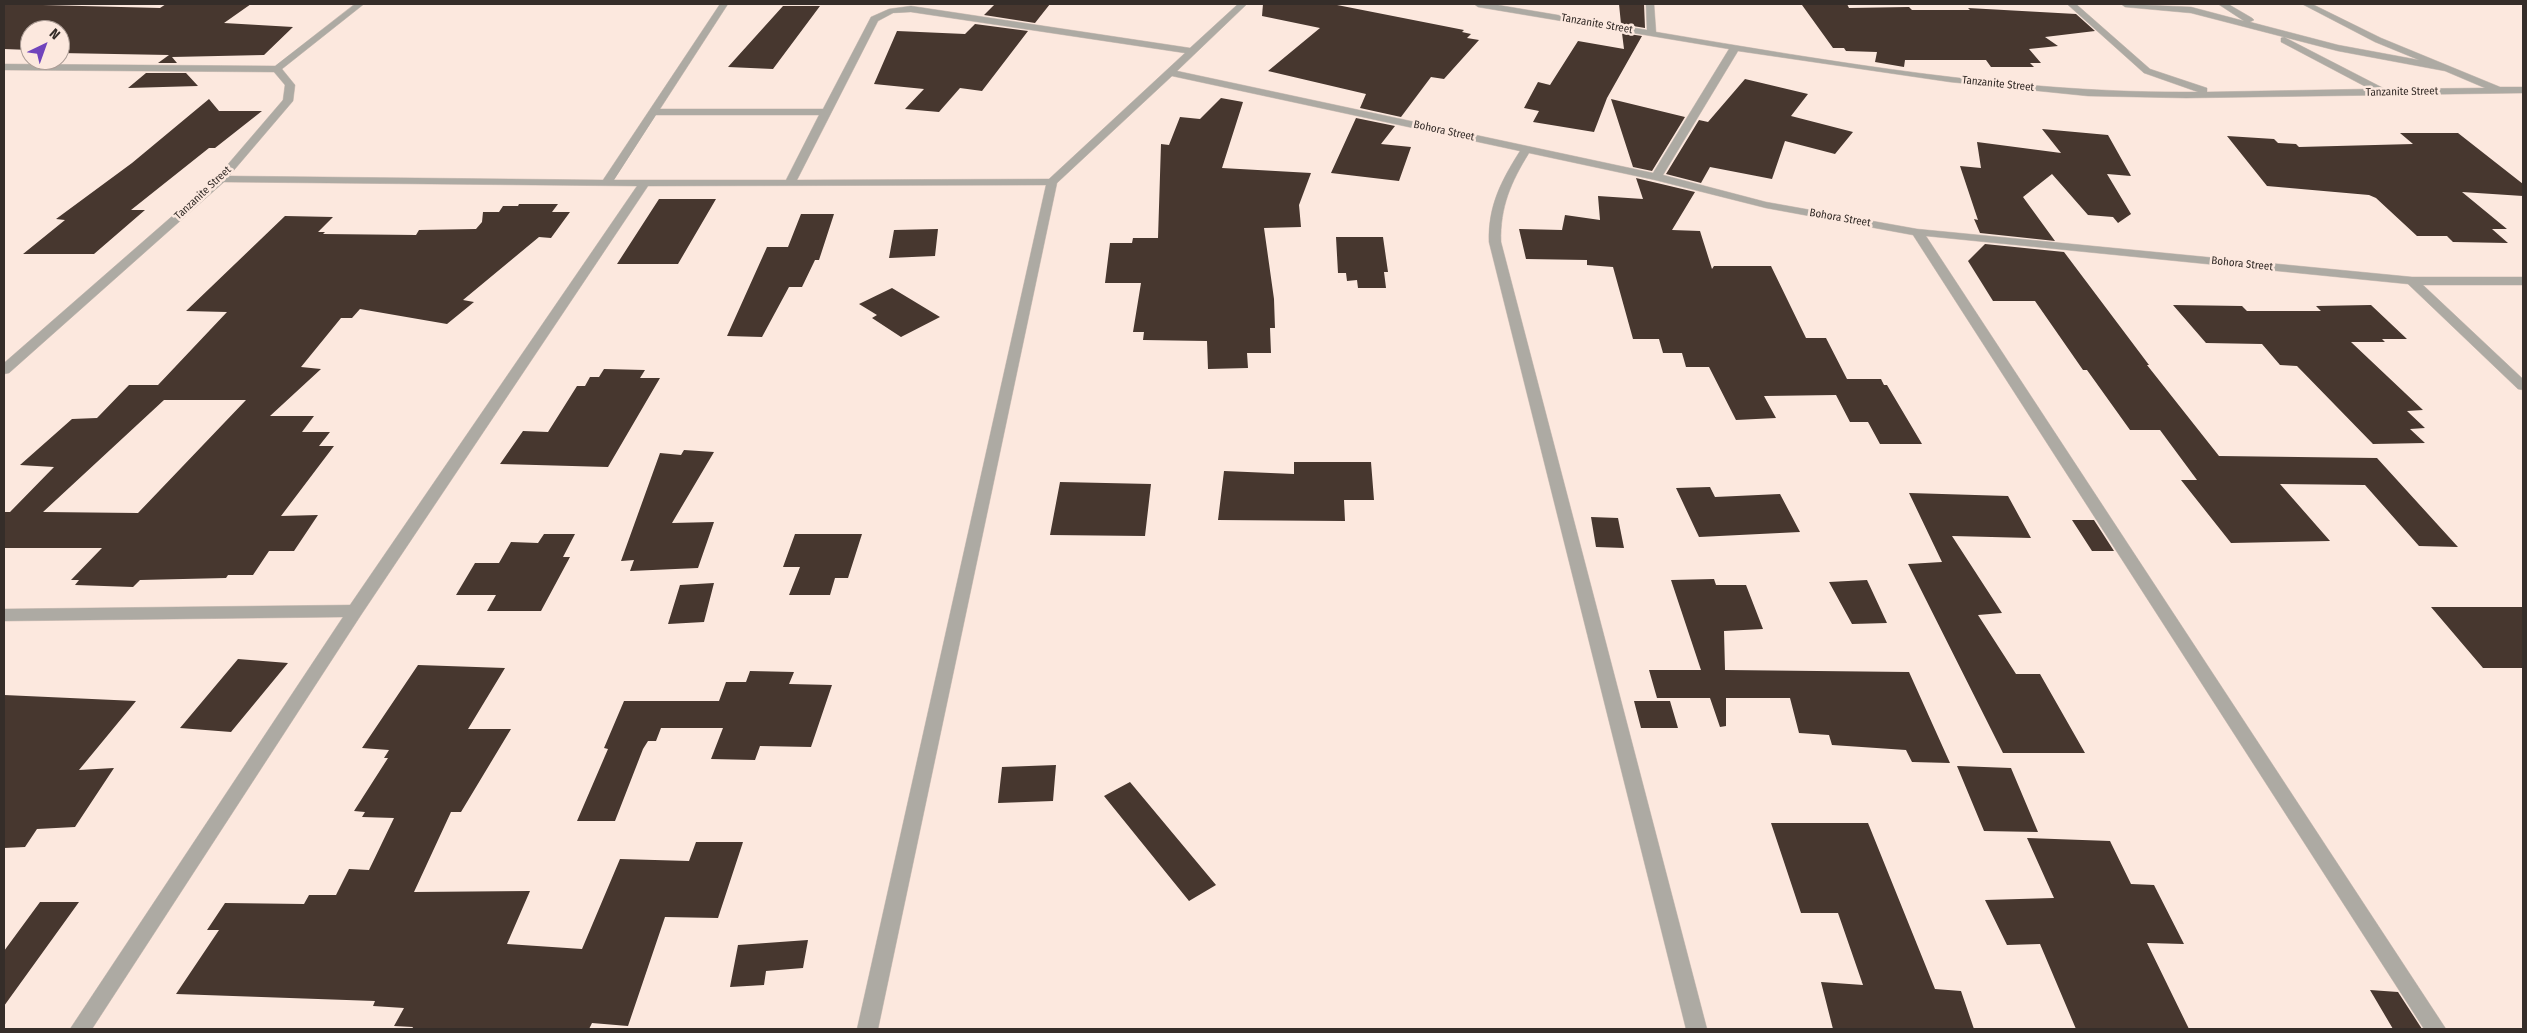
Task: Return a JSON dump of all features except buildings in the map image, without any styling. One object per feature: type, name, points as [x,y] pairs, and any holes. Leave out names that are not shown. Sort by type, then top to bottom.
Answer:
[{"type":"street","points":[[4,67],[277,69],[360,4]]},
{"type":"street","points":[[606,184],[724,4]]},
{"type":"street","points":[[868,1029],[1052,182],[1243,4]]},
{"type":"street","name":"Tanzanite Street","points":[[1478,4],[1735,48],[1950,79],[2088,93],[2222,94],[2523,90]]},
{"type":"street","points":[[1650,4],[1652,34]]},
{"type":"street","points":[[2064,4],[2073,6],[2146,71],[2174,82],[2222,94]]},
{"type":"street","points":[[2125,4],[2191,10],[2356,52],[2450,69]]},
{"type":"street","points":[[2222,4],[2265,30],[2384,92]]},
{"type":"street","points":[[2306,4],[2378,40],[2501,90]]},
{"type":"street","points":[[789,184],[874,19],[896,9],[911,9],[1192,51]]},
{"type":"street","points":[[1656,177],[1735,48]]},
{"type":"street","name":"Tanzanite Street","points":[[4,370],[221,179],[288,101],[290,85],[277,69]]},
{"type":"street","name":"Bohora Street","points":[[1168,72],[1656,177],[1766,205],[1918,232],[2412,281],[2523,282]]},
{"type":"street","points":[[653,112],[826,112]]},
{"type":"street","points":[[1526,149],[1496,203],[1493,219],[1495,242],[1696,1029]]},
{"type":"street","points":[[221,179],[295,182],[352,180],[606,184],[1052,182]]},
{"type":"street","points":[[80,1029],[355,611],[644,184]]},
{"type":"street","points":[[1918,232],[2436,1029]]},
{"type":"street","points":[[2412,281],[2523,386]]},
{"type":"street","points":[[4,616],[355,611]]}]
